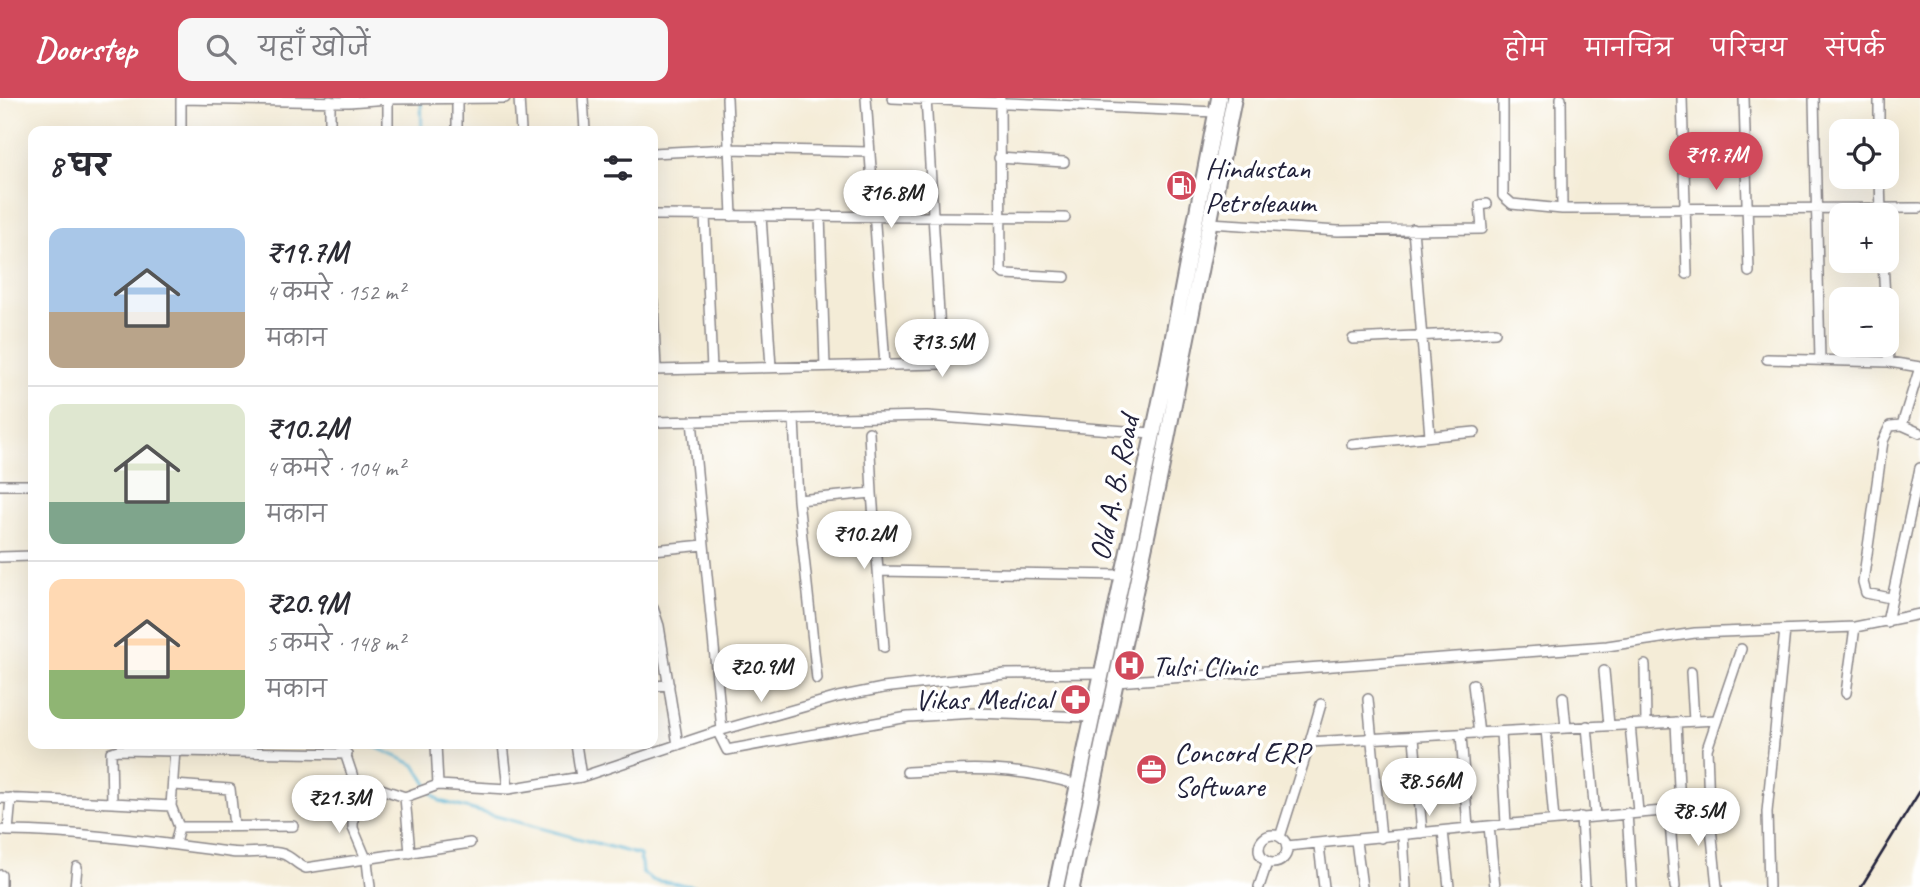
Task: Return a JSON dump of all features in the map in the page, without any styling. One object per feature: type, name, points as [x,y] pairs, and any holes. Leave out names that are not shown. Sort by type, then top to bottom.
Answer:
[{"type":"main road","name":"Old A. B. Road","points":[[1072,887],[1234,98]]},
{"type":"main road","name":"Old A. B. Road","points":[[1056,887],[1152,433],[1217,105]]},
{"type":"street","points":[[181,126],[181,99],[457,101],[505,98]]},
{"type":"street","points":[[519,98],[521,126]]},
{"type":"street","points":[[583,98],[584,126]]},
{"type":"street","points":[[727,98],[732,216]]},
{"type":"street","points":[[866,98],[885,365]]},
{"type":"street","points":[[892,98],[1217,105]]},
{"type":"street","points":[[1503,98],[1503,196],[1512,204],[1562,209],[1829,209]]},
{"type":"street","points":[[1561,98],[1562,209]]},
{"type":"street","points":[[1682,98],[1687,275]]},
{"type":"street","points":[[1744,98],[1749,272]]},
{"type":"street","points":[[1814,98],[1820,360]]},
{"type":"street","points":[[1879,98],[1880,119]]},
{"type":"street","points":[[388,99],[388,126]]},
{"type":"street","points":[[658,369],[942,364],[926,99]]},
{"type":"street","points":[[330,101],[330,126]]},
{"type":"street","points":[[457,101],[457,126]]},
{"type":"street","points":[[1000,101],[1001,271],[1004,274],[1065,277]]},
{"type":"street","points":[[658,153],[729,149],[869,152]]},
{"type":"street","points":[[999,158],[1064,162]]},
{"type":"street","points":[[1210,223],[1338,231],[1482,229],[1480,205],[1487,204]]},
{"type":"street","points":[[1899,210],[1920,208]]},
{"type":"street","points":[[658,215],[1065,218]]},
{"type":"street","points":[[820,215],[825,366]]},
{"type":"street","points":[[705,216],[712,369]]},
{"type":"street","points":[[761,216],[771,367]]},
{"type":"street","points":[[1413,229],[1430,436]]},
{"type":"street","points":[[1353,339],[1495,332]]},
{"type":"street","points":[[1889,357],[1889,362]]},
{"type":"street","points":[[1767,359],[1889,362],[1920,367],[1902,425]]},
{"type":"street","points":[[658,422],[927,416],[1152,433]]},
{"type":"street","points":[[794,419],[798,500],[817,679]]},
{"type":"street","points":[[692,421],[720,731],[727,750],[908,717],[975,713],[1092,717]]},
{"type":"street","points":[[1890,598],[1866,593],[1863,582],[1883,441],[1890,426],[1902,425],[1920,433]]},
{"type":"street","points":[[869,432],[884,647]]},
{"type":"street","points":[[1352,444],[1475,432]]},
{"type":"street","points":[[1887,621],[1920,468]]},
{"type":"street","points":[[0,485],[28,485]]},
{"type":"street","points":[[798,500],[872,493]]},
{"type":"street","points":[[658,550],[704,545]]},
{"type":"street","points":[[0,557],[28,556]]},
{"type":"street","points":[[878,572],[1122,575]]},
{"type":"street","points":[[1116,682],[1593,647],[1695,633],[1855,627],[1920,614]]},
{"type":"street","points":[[1846,693],[1855,627]]},
{"type":"street","points":[[1769,887],[1768,801],[1785,629]]},
{"type":"street","points":[[658,635],[678,745]]},
{"type":"street","points":[[1717,887],[1709,807],[1707,749],[1741,649]]},
{"type":"street","points":[[1645,665],[1646,724]]},
{"type":"street","points":[[1604,671],[1609,725]]},
{"type":"street","points":[[354,780],[405,797],[435,787],[508,789],[581,777],[720,731],[838,697],[883,688],[1005,674],[1102,673]]},
{"type":"street","points":[[1691,673],[1694,722]]},
{"type":"street","points":[[1474,684],[1479,734]]},
{"type":"street","points":[[658,686],[669,685]]},
{"type":"street","points":[[1563,697],[1566,727]]},
{"type":"street","points":[[1368,699],[1381,838]]},
{"type":"street","points":[[1280,837],[1321,704]]},
{"type":"street","points":[[1310,742],[1716,720]]},
{"type":"street","points":[[1676,722],[1680,809]]},
{"type":"street","points":[[1630,724],[1638,812]]},
{"type":"street","points":[[1587,726],[1595,815]]},
{"type":"street","points":[[1546,729],[1554,820]]},
{"type":"street","points":[[1501,732],[1506,824]]},
{"type":"street","points":[[1461,735],[1468,828]]},
{"type":"street","points":[[1414,738],[1422,833]]},
{"type":"street","points":[[112,803],[111,752],[207,749]]},
{"type":"street","points":[[257,749],[347,754]]},
{"type":"street","points":[[344,749],[354,780],[353,828],[367,861],[370,887]]},
{"type":"street","points":[[435,787],[436,749]]},
{"type":"street","points":[[504,749],[508,789]]},
{"type":"street","points":[[577,749],[581,777]]},
{"type":"street","points":[[175,750],[171,806],[179,827],[175,844]]},
{"type":"street","points":[[907,772],[1000,768],[1035,772],[1078,785]]},
{"type":"street","points":[[174,785],[230,789],[234,826]]},
{"type":"street","points":[[405,797],[410,853]]},
{"type":"street","points":[[0,798],[171,806]]},
{"type":"street","points":[[12,798],[4,831],[79,832],[232,853],[280,854],[306,868],[367,861],[470,843]]},
{"type":"street","points":[[1287,846],[1320,846],[1595,815],[1709,807]]},
{"type":"street","points":[[1670,809],[1675,887]]},
{"type":"street","points":[[1627,813],[1632,887]]},
{"type":"street","points":[[1581,817],[1586,887]]},
{"type":"street","points":[[179,827],[293,826]]},
{"type":"street","points":[[1489,826],[1495,887]]},
{"type":"street","points":[[1443,831],[1449,887]]},
{"type":"street","points":[[1403,835],[1406,887]]},
{"type":"street","points":[[1267,863],[1259,853],[1260,845],[1268,836],[1280,837],[1287,846]]},
{"type":"street","points":[[1356,841],[1362,887]]},
{"type":"street","points":[[1267,863],[1282,861],[1287,846]]},
{"type":"street","points":[[1320,846],[1324,887]]},
{"type":"street","points":[[1259,887],[1267,863]]},
{"type":"street","points":[[75,887],[77,867]]},
{"type":"street","points":[[1,875],[1,887]]},
{"type":"waterway","points":[[421,100],[422,126]]},
{"type":"waterway","points":[[380,749],[415,765],[428,786]]},
{"type":"waterway","points":[[431,792],[440,801],[640,855],[642,872],[652,880],[698,887]]},
{"type":"railway","points":[[1861,887],[1920,791]]},
{"type":"place","name":"Hindustan Petroleaum","points":[[1182,185]]},
{"type":"place","name":"Tulsi Clinic","points":[[1129,666]]},
{"type":"place","name":"Vikas Medical","points":[[1075,699]]},
{"type":"place","name":"Concord ERP Software","points":[[1151,769]]}]
